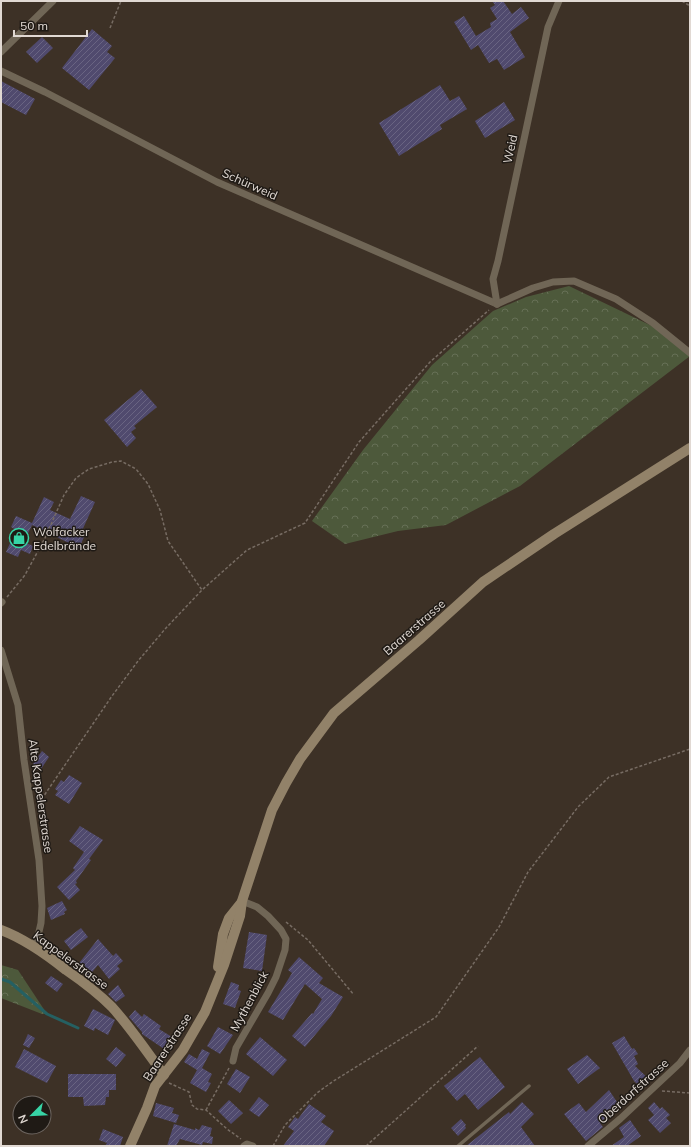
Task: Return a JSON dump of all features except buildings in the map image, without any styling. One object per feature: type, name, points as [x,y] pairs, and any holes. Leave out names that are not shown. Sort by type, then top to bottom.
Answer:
[{"type":"street","points":[[1,52],[53,1]]},
{"type":"street","name":"Weid","points":[[497,304],[493,279],[548,27],[559,1]]},
{"type":"street","name":"Schürweid","points":[[1,71],[45,92],[217,182],[497,304]]},
{"type":"street","points":[[497,304],[533,288],[552,282],[574,281],[616,299],[653,324],[690,353]]},
{"type":"street","name":"Baarerstrasse","points":[[130,1146],[155,1086],[174,1064],[205,1012],[215,985],[222,939],[229,918],[242,901],[272,810],[300,759],[334,713],[419,640],[483,582],[561,530],[690,448]]},
{"type":"street","name":"Alte Kappelerstrasse","points":[[1,650],[18,705],[39,860],[42,906],[41,923],[38,936],[33,946]]},
{"type":"street","name":"Mythenblick","points":[[233,1061],[236,1048],[276,977],[285,950],[286,939],[281,930],[268,916],[257,907],[242,901]]},
{"type":"street","name":"Kappelerstrasse","points":[[1,930],[33,946],[88,985],[111,1006],[131,1030],[164,1075]]},
{"type":"street","name":"Oberdorfstrasse","points":[[588,1146],[620,1119],[680,1063],[690,1050]]},
{"type":"lane","points":[[458,1146],[529,1086]]},
{"type":"path","points":[[110,28],[121,1]]},
{"type":"path","points":[[682,1],[690,6]]},
{"type":"path","points":[[32,813],[112,696],[138,661],[166,628],[202,590],[247,550],[305,523],[359,442],[430,362],[497,304]]},
{"type":"path","points":[[2,603],[24,576],[45,538],[64,495],[76,478],[89,469],[112,462],[121,461],[136,469],[148,484],[160,510],[168,541],[202,590]]},
{"type":"path","points":[[273,1146],[285,1126],[317,1093],[436,1016],[499,927],[528,872],[578,807],[609,777],[690,749]]},
{"type":"path","points":[[282,919],[308,940],[354,995]]},
{"type":"path","points":[[366,1146],[478,1046]]},
{"type":"path","points":[[206,1110],[233,1061]]},
{"type":"path","points":[[164,1075],[168,1082],[189,1092],[192,1105],[197,1110],[206,1110],[248,1145]]},
{"type":"path","points":[[650,1090],[690,1093]]},
{"type":"green space","points":[[569,286],[654,327],[690,356],[520,486],[446,525],[398,531],[345,544],[312,521],[363,450],[432,365],[493,311],[526,297]]},
{"type":"green space","points":[[1,965],[18,970],[47,1014],[42,1014],[1,998]]},
{"type":"waterway","points":[[1,979],[10,982],[47,1014],[78,1028]]},
{"type":"place","name":"Wolfacker Edelbrände","points":[[19,538]]}]
